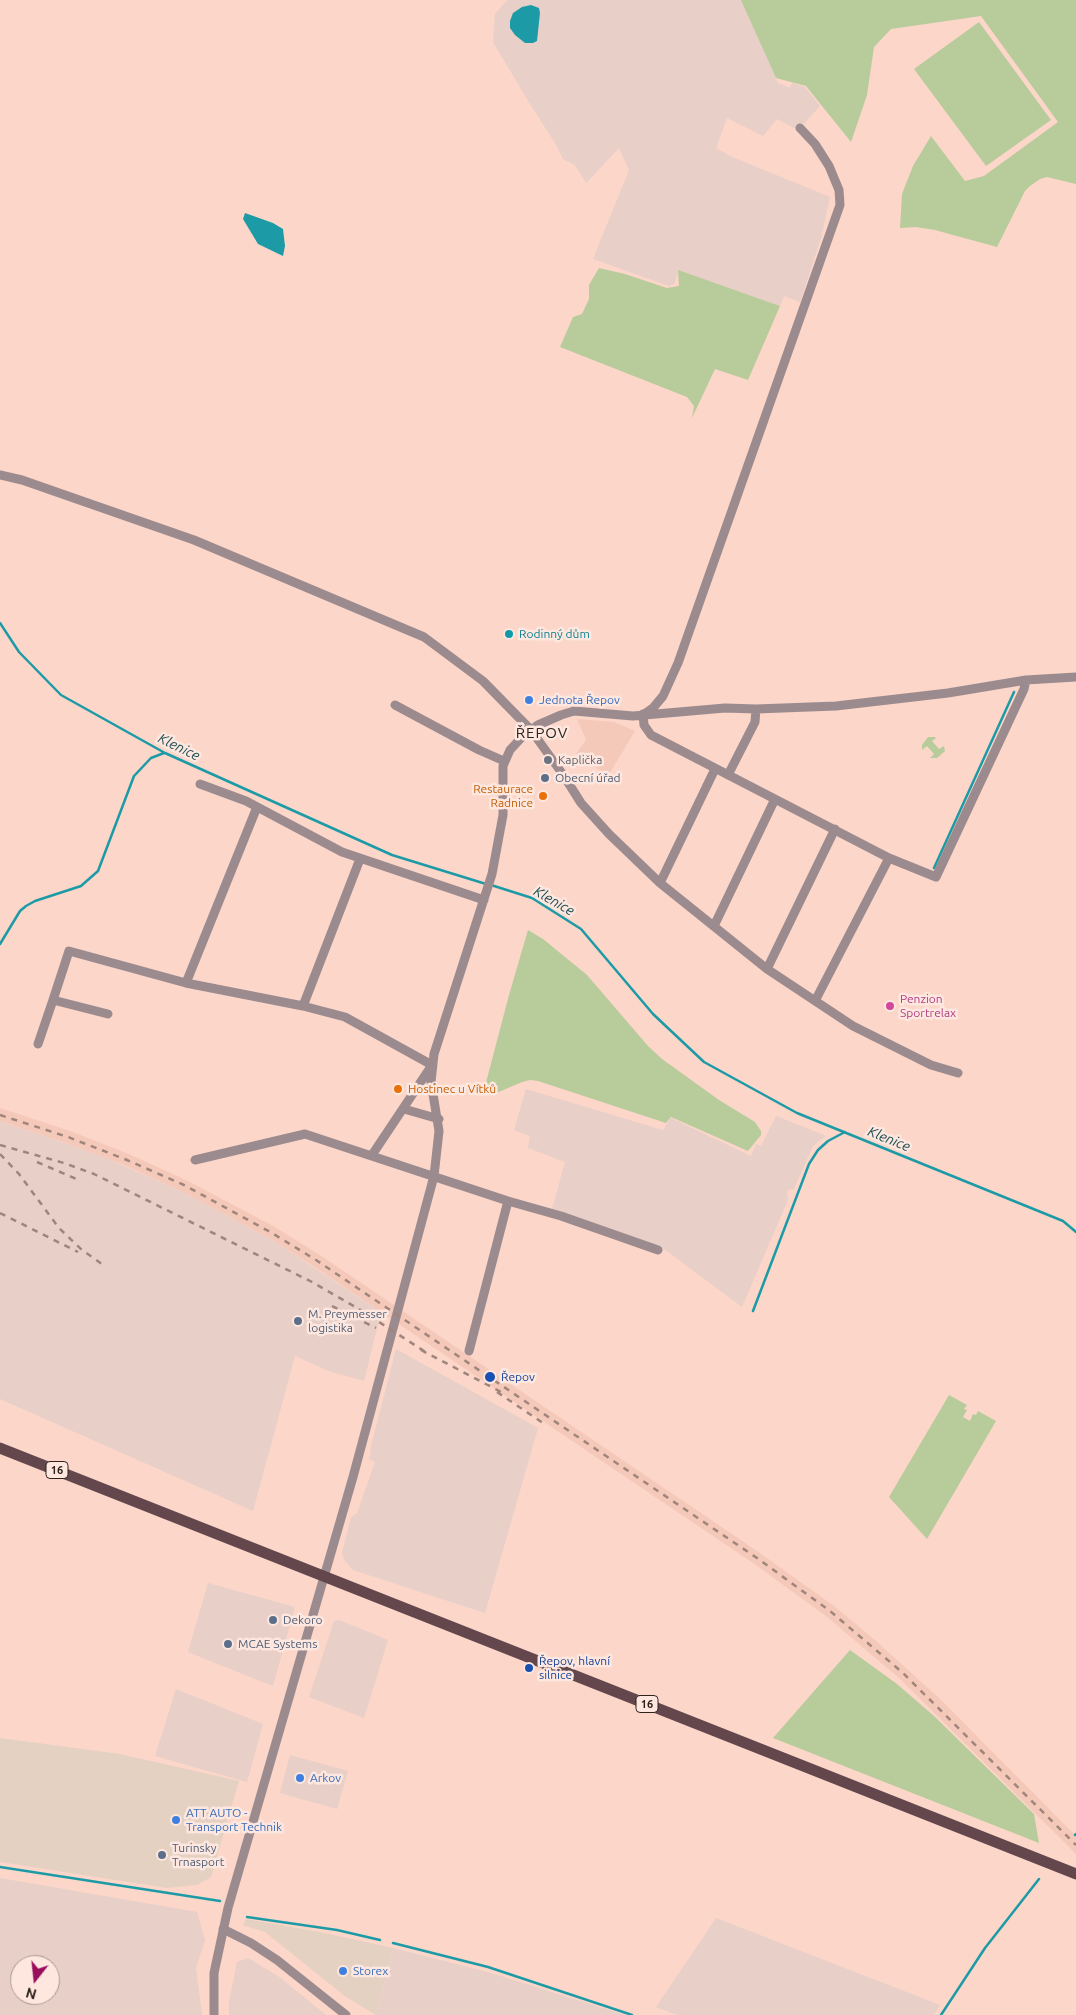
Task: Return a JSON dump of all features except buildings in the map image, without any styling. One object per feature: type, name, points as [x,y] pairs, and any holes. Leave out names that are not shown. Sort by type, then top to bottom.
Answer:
[{"type":"main road","name":"16","points":[[0,1448],[1076,1874]]},
{"type":"street","points":[[643,714],[653,708],[663,696],[678,663],[838,209],[840,195],[834,176],[815,144],[800,128]]},
{"type":"street","points":[[0,475],[22,480],[194,540],[424,637],[483,681],[530,730],[564,776],[581,803],[609,834],[660,883],[768,968],[853,1026],[931,1065],[958,1073]]},
{"type":"street","points":[[214,2015],[214,1973],[223,1929],[398,1315],[434,1176],[439,1147],[439,1119],[431,1082],[432,1065],[492,874],[502,815],[502,772],[504,761],[510,750],[530,730],[554,717],[574,711],[628,716],[725,708],[756,709],[836,706],[948,693],[1026,680],[1076,677]]},
{"type":"street","points":[[643,714],[644,725],[651,735],[889,858],[936,877],[1024,689],[1026,680]]},
{"type":"street","points":[[395,705],[479,750],[504,761]]},
{"type":"street","points":[[728,775],[755,722],[756,709]]},
{"type":"street","points":[[660,883],[714,769]]},
{"type":"street","points":[[200,784],[256,807],[342,852],[484,898]]},
{"type":"street","points":[[714,926],[775,799]]},
{"type":"street","points":[[186,983],[256,807]]},
{"type":"street","points":[[768,968],[835,829]]},
{"type":"street","points":[[815,1001],[889,858]]},
{"type":"street","points":[[303,1006],[360,859]]},
{"type":"street","points":[[38,1044],[68,951],[186,983],[303,1006],[345,1017],[432,1065]]},
{"type":"street","points":[[53,1000],[108,1014]]},
{"type":"street","points":[[372,1155],[432,1065]]},
{"type":"street","points":[[404,1108],[439,1119]]},
{"type":"street","points":[[195,1160],[305,1134],[508,1201],[561,1216],[658,1250]]},
{"type":"street","points":[[469,1351],[508,1201]]},
{"type":"street","points":[[223,1929],[251,1942],[277,1960],[346,2015]]},
{"type":"shaded area","points":[[507,0],[742,0],[778,83],[790,88],[792,83],[805,87],[820,106],[798,130],[777,119],[763,136],[727,118],[716,148],[732,157],[830,197],[821,238],[800,302],[784,296],[780,306],[679,271],[674,284],[669,286],[593,259],[629,170],[619,148],[586,183],[575,165],[563,159],[493,42],[495,14]]},
{"type":"shaded area","points":[[577,719],[614,722],[635,731],[608,776],[576,754],[586,740]]},
{"type":"shaded area","points":[[526,1089],[663,1130],[671,1118],[751,1156],[756,1144],[761,1146],[776,1116],[826,1136],[813,1146],[794,1189],[787,1190],[788,1200],[742,1307],[664,1249],[552,1209],[565,1162],[528,1148],[530,1136],[514,1130]]},
{"type":"shaded area","points":[[0,1108],[70,1131],[129,1154],[186,1180],[275,1227],[320,1255],[760,1553],[834,1606],[940,1699],[1076,1836],[1076,1854],[899,1678],[826,1616],[753,1563],[269,1238],[181,1191],[124,1165],[0,1121]]},
{"type":"shaded area","points":[[0,1121],[97,1154],[181,1191],[269,1238],[381,1312],[364,1381],[331,1372],[295,1356],[253,1511],[0,1399]]},
{"type":"shaded area","points":[[396,1349],[538,1428],[485,1613],[353,1570],[345,1561],[342,1553],[351,1517],[357,1513],[375,1462],[369,1459],[370,1450]]},
{"type":"shaded area","points":[[208,1583],[295,1607],[273,1686],[188,1652]]},
{"type":"shaded area","points":[[339,1620],[388,1640],[364,1718],[309,1697],[334,1621]]},
{"type":"shaded area","points":[[176,1689],[263,1724],[247,1782],[155,1756]]},
{"type":"shaded area","points":[[0,1738],[120,1754],[239,1781],[211,1877],[197,1885],[167,1888],[0,1862]]},
{"type":"shaded area","points":[[290,1755],[348,1771],[337,1809],[280,1793]]},
{"type":"shaded area","points":[[0,1878],[197,1912],[205,1940],[196,1968],[202,2015],[0,2015]]},
{"type":"shaded area","points":[[716,1918],[940,2005],[934,2015],[677,2015],[656,2007]]},
{"type":"shaded area","points":[[246,1919],[320,1932],[393,1948],[376,2015],[346,1997],[265,1932],[243,1925]]},
{"type":"shaded area","points":[[393,1948],[488,1972],[625,2015],[376,2015]]},
{"type":"shaded area","points":[[248,1958],[278,1976],[326,2015],[229,2015],[229,2002],[237,1962]]},
{"type":"green space","points":[[741,0],[1076,0],[1076,184],[1047,177],[1040,179],[1030,186],[1025,191],[997,247],[935,230],[916,227],[900,228],[902,194],[913,166],[931,136],[965,181],[984,176],[1058,122],[981,16],[891,29],[874,47],[867,95],[851,142],[806,86],[776,78]]},
{"type":"green space","points":[[979,22],[1051,120],[986,166],[914,69]]},
{"type":"green space","points":[[599,268],[625,274],[667,288],[679,286],[678,270],[780,306],[748,380],[715,369],[692,418],[694,406],[687,397],[560,347],[573,317],[582,314],[589,299],[589,285]]},
{"type":"green space","points":[[928,737],[936,738],[932,741],[939,749],[944,746],[945,751],[937,758],[930,758],[934,754],[927,746],[922,750],[922,745]]},
{"type":"green space","points":[[528,930],[543,939],[587,975],[648,1046],[662,1059],[719,1100],[755,1122],[761,1131],[761,1135],[748,1151],[671,1117],[666,1123],[538,1081],[530,1080],[494,1094],[483,1094]]},
{"type":"green space","points":[[949,1395],[967,1405],[964,1409],[967,1410],[963,1417],[970,1421],[973,1414],[976,1415],[978,1411],[996,1421],[927,1539],[889,1497]]},
{"type":"green space","points":[[850,1650],[897,1684],[934,1716],[1034,1814],[1039,1843],[773,1738]]},
{"type":"water","points":[[531,5],[539,8],[540,13],[537,41],[525,43],[510,28],[510,21],[513,13],[522,7]]},
{"type":"water","points":[[245,213],[273,223],[283,229],[285,246],[283,256],[258,244],[243,219]]},
{"type":"waterway","name":"Klenice","points":[[0,623],[19,652],[61,695],[165,753],[392,855],[486,884]]},
{"type":"waterway","points":[[934,868],[1014,692]]},
{"type":"waterway","points":[[0,944],[20,911],[26,906],[35,901],[81,886],[98,871],[134,776],[151,758],[164,753]]},
{"type":"waterway","name":"Klenice","points":[[491,885],[532,898],[581,929],[653,1014],[704,1062],[797,1113],[1063,1221],[1076,1232]]},
{"type":"waterway","points":[[753,1311],[809,1164],[818,1150],[828,1141],[845,1132]]},
{"type":"waterway","points":[[0,1867],[220,1901]]},
{"type":"waterway","points":[[941,2015],[985,1948],[1039,1879]]},
{"type":"waterway","points":[[247,1917],[337,1930],[380,1940]]},
{"type":"waterway","points":[[393,1943],[488,1967],[632,2015]]},
{"type":"railway","points":[[0,1115],[68,1137],[127,1160],[184,1185],[272,1233],[316,1260],[757,1558],[830,1611],[903,1673],[1076,1845]]},
{"type":"railway","points":[[0,1145],[64,1163],[94,1174],[312,1282],[359,1309],[427,1353]]},
{"type":"railway","points":[[0,1154],[19,1174],[59,1228],[82,1250],[102,1264]]},
{"type":"railway","points":[[37,1162],[81,1181]]},
{"type":"railway","points":[[0,1213],[78,1252]]},
{"type":"railway","points":[[332,1306],[376,1328]]},
{"type":"railway","points":[[421,1350],[503,1393]]},
{"type":"railway","points":[[497,1392],[543,1423]]},
{"type":"place","name":"Rodinný dům","points":[[509,634]]},
{"type":"place","name":"Jednota Řepov","points":[[529,700]]},
{"type":"place","name":"Kaplička","points":[[548,760]]},
{"type":"place","name":"Obecní úřad","points":[[545,778]]},
{"type":"place","name":"Restaurace Radnice","points":[[543,796]]},
{"type":"place","name":"Penzion Sportrelax","points":[[890,1006]]},
{"type":"place","name":"Hostinec u Vítků","points":[[398,1089]]},
{"type":"place","name":"M. Preymesser logistika","points":[[298,1321]]},
{"type":"place","name":"Řepov","points":[[490,1377]]},
{"type":"place","name":"Dekoro","points":[[273,1620]]},
{"type":"place","name":"MCAE Systems","points":[[228,1644]]},
{"type":"place","name":"Řepov, hlavní silnice","points":[[529,1668]]},
{"type":"place","name":"Arkov","points":[[300,1778]]},
{"type":"place","name":"ATT AUTO - Transport Technik","points":[[176,1820]]},
{"type":"place","name":"Turinsky Trnasport","points":[[162,1855]]},
{"type":"place","name":"Storex","points":[[343,1971]]},
{"type":"district","name":"ŘEPOV","points":[[542,733]]}]
